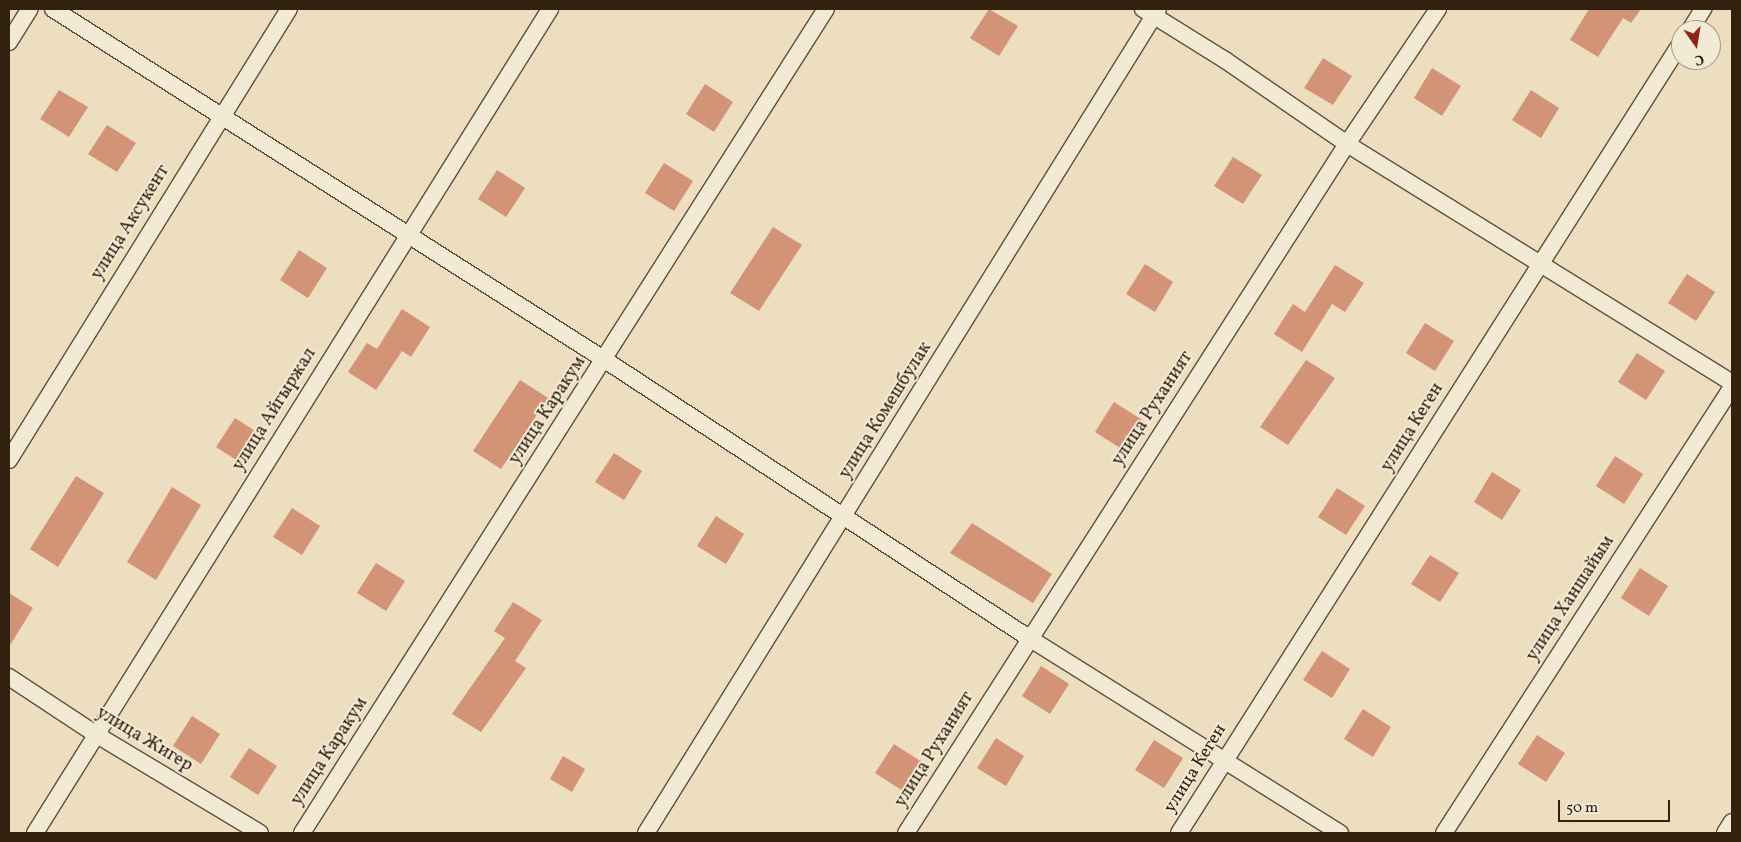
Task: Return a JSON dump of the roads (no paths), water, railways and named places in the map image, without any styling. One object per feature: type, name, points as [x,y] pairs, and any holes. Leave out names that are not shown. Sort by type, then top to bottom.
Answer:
[{"type":"street","points":[[9,42],[30,9]]},
{"type":"street","points":[[53,9],[605,360],[1029,638],[1340,833]]},
{"type":"street","name":"улица Аксукент","points":[[9,460],[220,116],[289,9]]},
{"type":"street","name":"улица Айгыржал","points":[[35,833],[407,234],[550,9]]},
{"type":"street","name":"улица Каракум","points":[[302,833],[605,360],[826,9]]},
{"type":"street","name":"улица Руханият","points":[[906,833],[1029,638],[1347,144],[1438,9]]},
{"type":"street","points":[[1696,20],[1703,9]]},
{"type":"street","points":[[1151,11],[1347,144],[1732,383]]},
{"type":"street","name":"улица Комешбулак","points":[[646,833],[844,516],[1151,11]]},
{"type":"street","name":"улица Кеген","points":[[1179,833],[1671,60]]},
{"type":"street","name":"улица Ханшайым","points":[[1444,833],[1732,387]]},
{"type":"street","name":"улица Жигер","points":[[9,677],[97,735],[260,833]]},
{"type":"street","points":[[1726,833],[1732,822]]}]
